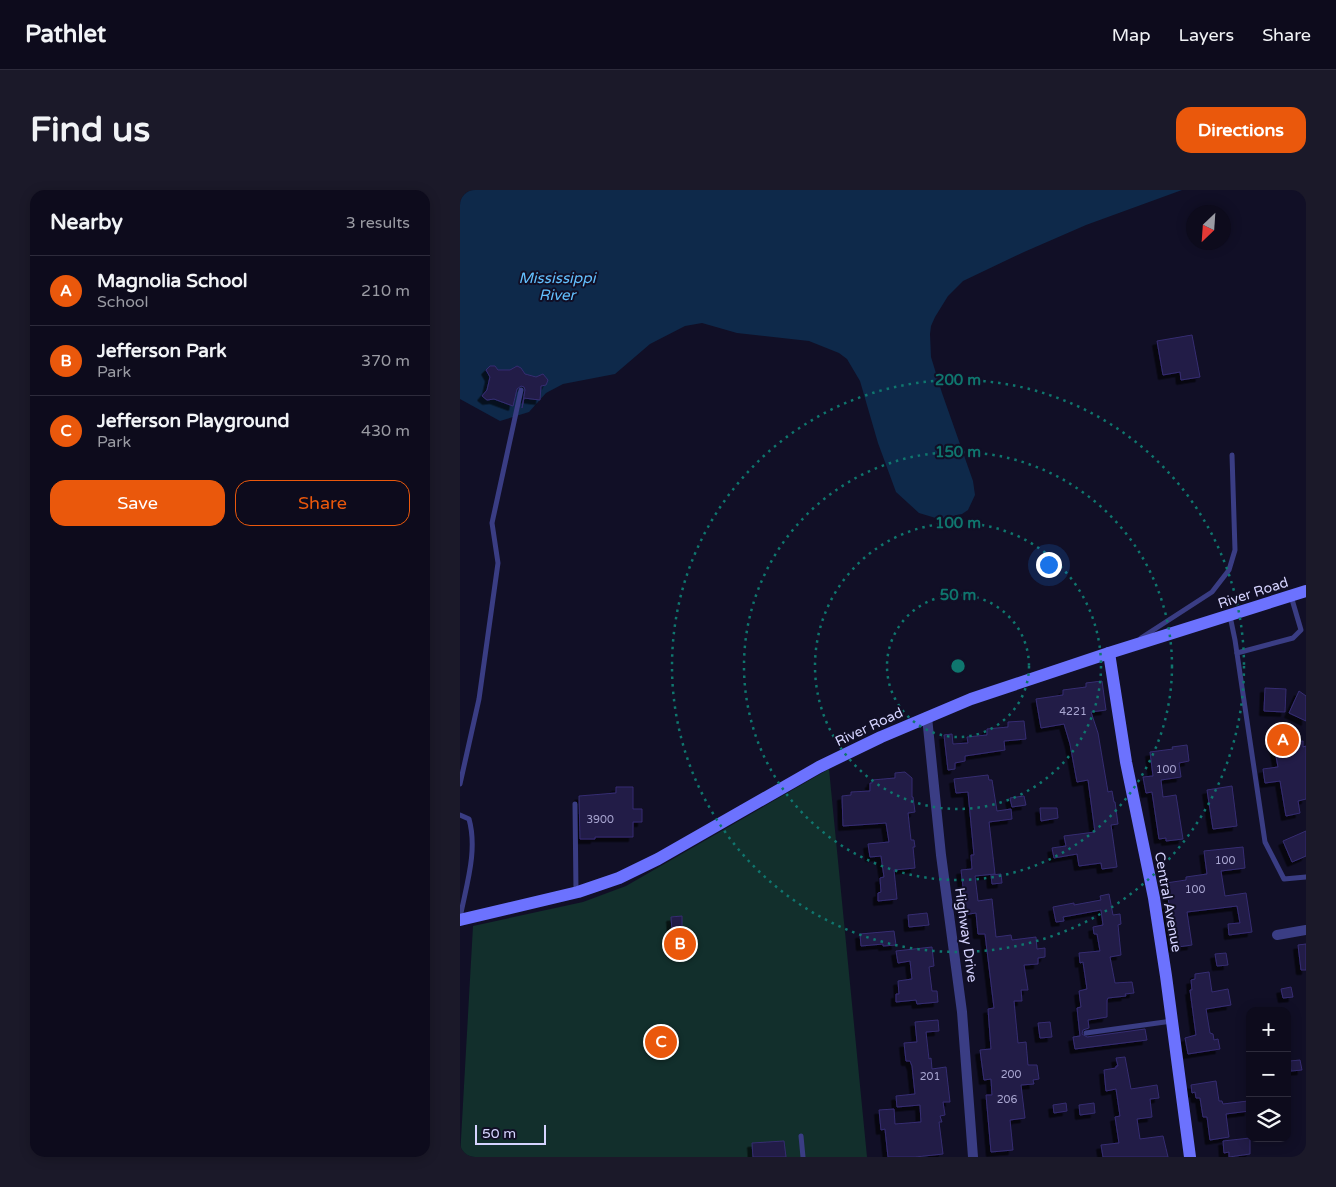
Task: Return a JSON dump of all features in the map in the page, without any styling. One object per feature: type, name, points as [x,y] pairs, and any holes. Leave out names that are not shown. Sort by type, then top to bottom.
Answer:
[{"type":"main road","name":"River Road","points":[[460,919],[576,893],[619,878],[658,859],[819,767],[880,737],[971,700],[1109,653],[1306,591]]},
{"type":"main road","name":"Central Avenue","points":[[1109,653],[1126,762],[1154,898],[1190,1157]]},
{"type":"street","name":"Highway Drive","points":[[927,718],[962,1012],[973,1157]]},
{"type":"street","points":[[1277,934],[1306,930]]},
{"type":"lane","points":[[460,784],[479,699],[498,563],[492,523],[521,390]]},
{"type":"lane","points":[[1123,649],[1212,592],[1229,570],[1234,550],[1232,455]]},
{"type":"lane","points":[[1237,653],[1293,638],[1303,629],[1291,596]]},
{"type":"lane","points":[[1230,616],[1265,842],[1284,879],[1306,877]]},
{"type":"lane","points":[[575,804],[576,893]]},
{"type":"lane","points":[[460,815],[469,819],[472,829],[473,847],[460,919]]},
{"type":"lane","points":[[1086,1033],[1172,1021]]},
{"type":"lane","points":[[801,1136],[803,1157]]},
{"type":"green space","points":[[829,769],[867,1157],[460,1157],[473,926],[583,902],[626,886]]},
{"type":"water","name":"Mississippi River","points":[[460,190],[1182,190],[1086,225],[1024,252],[963,281],[948,296],[931,326],[931,357],[973,481],[975,495],[968,510],[962,514],[939,519],[919,513],[896,492],[878,443],[860,381],[847,359],[839,353],[809,341],[737,333],[702,323],[685,326],[650,344],[615,374],[563,384],[546,393],[529,412],[500,421],[460,399]]},
{"type":"building","points":[[1192,335],[1200,377],[1181,380],[1180,372],[1163,375],[1157,341]]},
{"type":"building","points":[[490,366],[495,366],[498,370],[510,370],[517,366],[525,374],[536,377],[543,374],[548,380],[546,385],[541,386],[540,400],[524,398],[522,408],[525,390],[521,386],[517,389],[513,406],[494,399],[487,400],[482,396],[487,390],[490,377],[486,370]]},
{"type":"building","points":[[1102,681],[1106,710],[1091,712],[1098,733],[1108,792],[1112,791],[1115,802],[1118,824],[1111,825],[1117,867],[1102,869],[1101,863],[1079,866],[1077,854],[1054,858],[1052,848],[1066,846],[1064,836],[1095,832],[1088,780],[1077,782],[1064,724],[1041,728],[1036,699],[1063,695],[1063,690],[1086,687],[1086,683]]},
{"type":"building","points":[[1265,688],[1286,689],[1285,712],[1264,711]]},
{"type":"building","points":[[1299,691],[1306,696],[1306,721],[1289,713]]},
{"type":"building","points":[[1024,721],[1026,739],[1004,741],[1005,750],[965,756],[965,761],[955,763],[955,769],[948,770],[944,735],[952,734],[953,744],[968,743],[967,737],[987,735],[987,729],[1008,727],[1008,722]]},
{"type":"building","points":[[1303,741],[1303,747],[1306,746],[1306,799],[1298,801],[1300,813],[1286,816],[1280,781],[1265,783],[1263,769],[1278,767],[1274,745]]},
{"type":"building","points":[[1187,745],[1189,761],[1179,763],[1181,777],[1161,780],[1163,797],[1176,795],[1183,839],[1166,841],[1166,838],[1159,839],[1152,792],[1146,793],[1143,777],[1153,776],[1150,752]]},
{"type":"building","points":[[905,772],[912,778],[912,797],[915,812],[908,813],[911,840],[914,840],[915,847],[913,847],[915,868],[894,870],[897,899],[878,901],[878,893],[881,892],[880,878],[884,877],[881,856],[870,857],[868,844],[889,842],[886,823],[843,826],[842,796],[851,795],[851,792],[870,791],[872,780],[895,778],[895,773]]},
{"type":"building","points":[[988,775],[989,780],[992,780],[997,811],[1011,809],[1012,819],[989,822],[995,874],[975,876],[978,901],[992,899],[996,937],[1011,935],[1012,940],[1036,937],[1037,949],[1045,948],[1045,957],[1038,958],[1038,964],[1024,965],[1028,990],[1021,990],[1022,1001],[1014,1001],[1018,1043],[1026,1042],[1028,1065],[1037,1065],[1039,1079],[1033,1080],[1034,1084],[1021,1085],[1025,1118],[1010,1120],[1013,1150],[991,1152],[986,1095],[992,1095],[991,1079],[984,1080],[980,1050],[991,1049],[988,1009],[994,1008],[985,934],[978,934],[976,913],[962,915],[961,903],[965,903],[961,870],[972,869],[971,855],[974,855],[968,792],[956,793],[954,779]]},
{"type":"building","points":[[1232,786],[1237,826],[1213,829],[1207,790]]},
{"type":"building","points":[[616,787],[633,787],[633,809],[642,809],[642,822],[633,822],[633,837],[580,839],[579,796],[616,793]]},
{"type":"building","points":[[1024,796],[1026,805],[1012,807],[1010,798]]},
{"type":"building","points":[[1040,808],[1057,808],[1058,818],[1041,821]]},
{"type":"building","points":[[1306,831],[1306,856],[1292,862],[1283,841]]},
{"type":"building","points":[[1243,847],[1245,868],[1221,871],[1225,896],[1246,893],[1252,932],[1229,935],[1228,924],[1240,923],[1237,906],[1187,912],[1192,945],[1171,948],[1165,905],[1169,904],[1166,883],[1186,880],[1186,877],[1207,874],[1204,851]]},
{"type":"building","points":[[1001,874],[1002,883],[992,884],[991,875]]},
{"type":"building","points":[[1109,894],[1113,915],[1120,914],[1121,924],[1118,925],[1121,955],[1110,957],[1115,983],[1132,982],[1134,993],[1108,998],[1107,1017],[1088,1020],[1089,1028],[1083,1030],[1082,1034],[1087,1037],[1145,1029],[1147,1040],[1075,1049],[1073,1037],[1080,1036],[1077,1008],[1081,1007],[1079,991],[1087,989],[1083,962],[1080,963],[1079,953],[1100,951],[1097,934],[1094,934],[1093,927],[1103,925],[1101,910],[1063,917],[1064,921],[1056,922],[1053,907],[1101,900],[1100,896]]},
{"type":"building","points":[[927,913],[929,925],[909,927],[908,915]]},
{"type":"building","points":[[682,916],[682,930],[672,930],[671,917]]},
{"type":"building","points":[[894,931],[896,945],[861,946],[860,934]]},
{"type":"building","points":[[1306,944],[1306,970],[1301,970],[1298,945]]},
{"type":"building","points":[[932,947],[934,966],[929,967],[932,991],[937,991],[938,1002],[917,1004],[916,1000],[896,1002],[896,994],[899,994],[898,981],[912,979],[910,961],[898,963],[896,951]]},
{"type":"building","points":[[1226,953],[1228,965],[1217,966],[1215,954]]},
{"type":"building","points":[[1209,972],[1212,992],[1228,989],[1231,1005],[1206,1009],[1210,1033],[1213,1034],[1214,1040],[1218,1039],[1220,1049],[1188,1054],[1185,1038],[1196,1035],[1190,990],[1192,990],[1191,980],[1195,979],[1195,974]]},
{"type":"building","points":[[1291,987],[1293,997],[1283,998],[1281,989]]},
{"type":"building","points":[[938,1020],[939,1031],[926,1032],[932,1069],[946,1067],[950,1102],[943,1102],[945,1115],[940,1116],[942,1122],[939,1122],[943,1154],[888,1157],[885,1129],[881,1130],[879,1110],[894,1109],[895,1124],[921,1122],[920,1105],[897,1107],[896,1096],[915,1094],[912,1066],[910,1061],[906,1061],[904,1043],[917,1042],[915,1022]]},
{"type":"building","points":[[1050,1022],[1052,1037],[1040,1038],[1038,1023]]},
{"type":"building","points":[[1125,1057],[1131,1089],[1157,1085],[1159,1098],[1150,1099],[1152,1117],[1137,1119],[1140,1139],[1163,1136],[1168,1157],[1103,1157],[1101,1145],[1119,1143],[1115,1117],[1120,1116],[1116,1089],[1106,1091],[1104,1070],[1116,1068],[1118,1066],[1116,1058]]},
{"type":"building","points":[[1300,1060],[1302,1070],[1291,1071],[1291,1061]]},
{"type":"building","points":[[1216,1081],[1219,1101],[1222,1101],[1223,1104],[1246,1101],[1246,1111],[1226,1114],[1229,1137],[1210,1140],[1207,1117],[1203,1117],[1200,1098],[1196,1098],[1195,1092],[1192,1093],[1191,1085]]},
{"type":"building","points":[[1066,1103],[1067,1111],[1054,1113],[1053,1105]]},
{"type":"building","points":[[1094,1103],[1095,1113],[1080,1115],[1079,1105]]},
{"type":"building","points":[[1246,1138],[1246,1142],[1250,1142],[1250,1154],[1229,1157],[1229,1152],[1224,1153],[1223,1141]]},
{"type":"building","points":[[784,1141],[786,1157],[753,1157],[752,1143]]},
{"type":"place","name":"Magnolia School","points":[[1283,740]]},
{"type":"place","name":"Jefferson Park","points":[[680,944]]},
{"type":"place","name":"Jefferson Playground","points":[[661,1042]]}]
